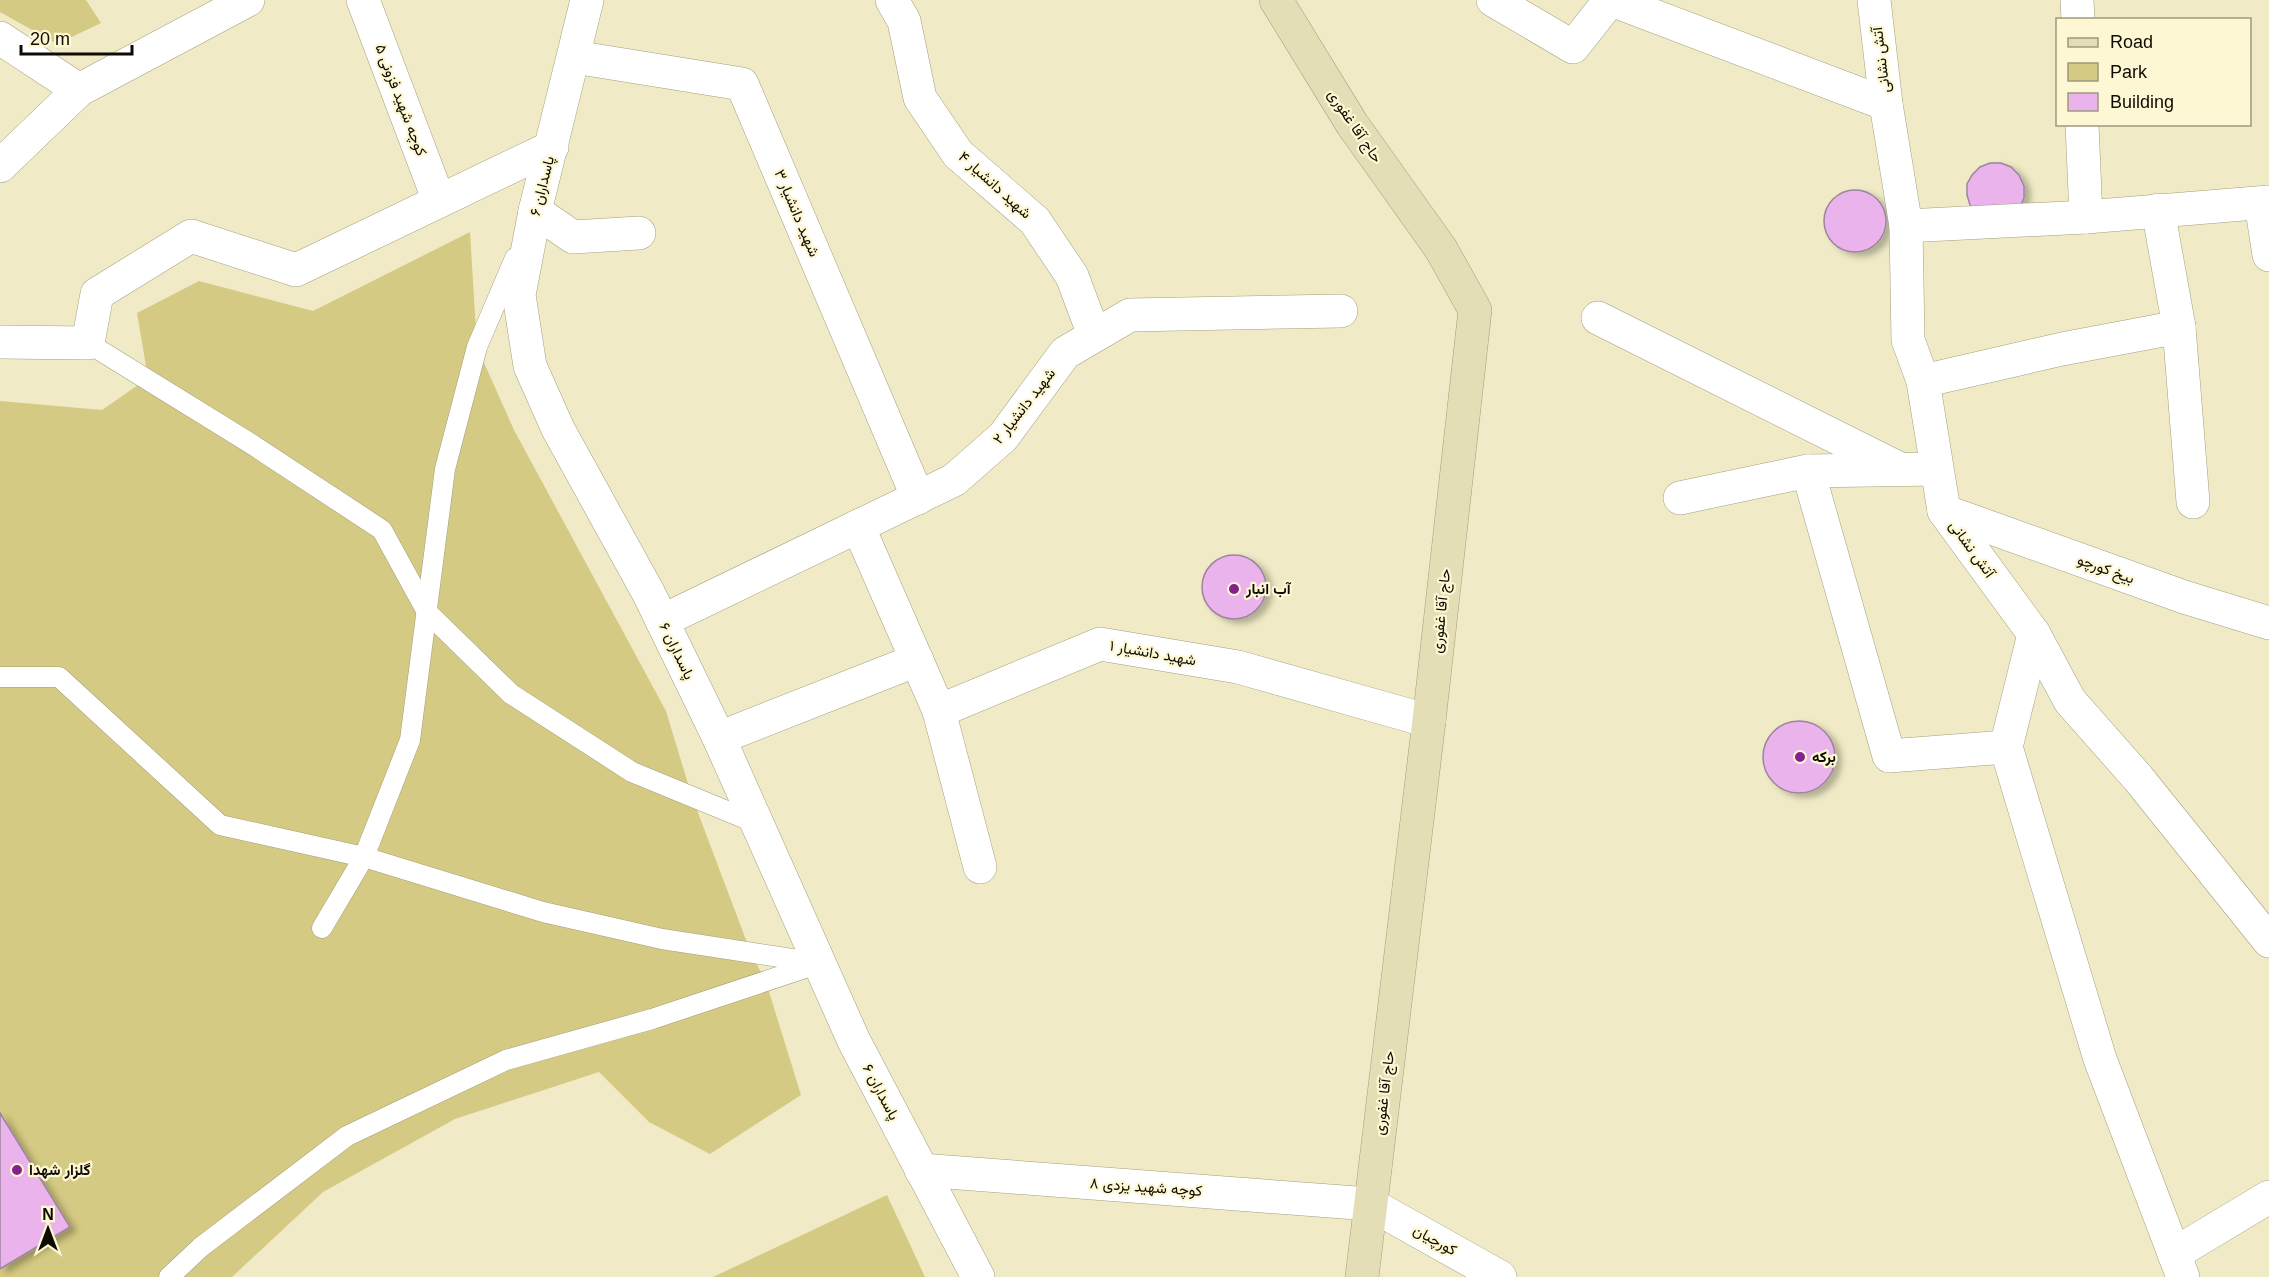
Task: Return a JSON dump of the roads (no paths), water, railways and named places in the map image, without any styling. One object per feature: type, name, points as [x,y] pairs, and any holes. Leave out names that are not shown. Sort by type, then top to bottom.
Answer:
[{"type":"main road","name":"حاج آقا غفوری","points":[[1276,0],[1352,124],[1441,249],[1475,310],[1429,721],[1362,1277]]},
{"type":"street","points":[[0,166],[79,90],[248,0]]},
{"type":"street","name":"کوچه شهید فزونی ۵","points":[[363,0],[439,201]]},
{"type":"street","name":"پاسداران ۶","points":[[587,0],[535,211],[519,295],[530,366],[558,429],[662,621],[718,738],[854,1041],[978,1277]]},
{"type":"street","name":"شهید دانشیار ۴","points":[[892,0],[904,21],[920,98],[958,154],[1035,221],[1072,276],[1094,335]]},
{"type":"street","points":[[1493,0],[1573,47],[1611,0],[1886,104]]},
{"type":"street","name":"آتش نشانی","points":[[1874,0],[1886,104],[1906,226],[1908,340],[1923,381],[1944,511],[2034,634],[2070,701],[2138,778],[2269,941]]},
{"type":"street","points":[[2077,0],[2078,18]]},
{"type":"street","points":[[0,38],[79,90]]},
{"type":"street","name":"شهید دانشیار ۳","points":[[574,57],[742,84],[918,498]]},
{"type":"street","points":[[2082,126],[2086,217]]},
{"type":"street","points":[[0,342],[88,344],[97,294],[191,236],[296,270],[552,147]]},
{"type":"street","points":[[1906,226],[2086,217],[2265,202],[2269,255]]},
{"type":"street","points":[[2158,210],[2179,327],[2193,502]]},
{"type":"street","points":[[535,211],[573,237],[639,234]]},
{"type":"street","name":"شهید دانشیار ۲","points":[[662,621],[954,480],[1003,437],[1065,353],[1130,315],[1341,312]]},
{"type":"street","points":[[1598,318],[1902,470]]},
{"type":"street","points":[[1923,381],[2061,349],[2179,327]]},
{"type":"street","points":[[1680,498],[1808,471],[1936,469]]},
{"type":"street","points":[[1808,471],[1889,756],[2006,747]]},
{"type":"street","name":"بیخ کورچو","points":[[1944,511],[2184,597],[2269,623]]},
{"type":"street","points":[[858,526],[939,711],[980,867]]},
{"type":"street","points":[[2034,634],[2006,747],[2100,1059],[2178,1265],[2269,1197]]},
{"type":"street","name":"شهید دانشیار ۱","points":[[939,711],[1100,644],[1238,667],[1429,721]]},
{"type":"street","points":[[718,738],[917,660]]},
{"type":"street","name":"کوچه شهید یزدی ۸","points":[[921,1170],[1370,1204]]},
{"type":"street","name":"کورچیان","points":[[1370,1204],[1500,1277]]},
{"type":"lane","points":[[322,928],[364,857],[410,740],[445,469],[477,346],[535,211]]},
{"type":"lane","points":[[88,344],[205,415],[382,530],[427,612],[511,694],[632,772],[756,823]]},
{"type":"lane","points":[[0,677],[58,677],[220,825],[364,857],[554,915],[662,939],[819,963]]},
{"type":"lane","points":[[169,1277],[201,1247],[347,1136],[506,1060],[652,1019],[819,963]]},
{"type":"place","name":"آب انبار","points":[[1234,589]]},
{"type":"place","name":"برکه","points":[[1800,757]]},
{"type":"place","name":"گلزار شهدا","points":[[17,1170]]}]
